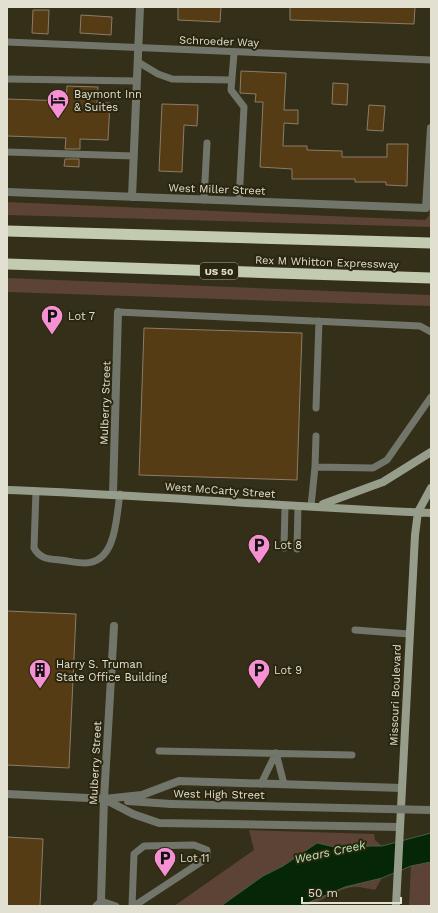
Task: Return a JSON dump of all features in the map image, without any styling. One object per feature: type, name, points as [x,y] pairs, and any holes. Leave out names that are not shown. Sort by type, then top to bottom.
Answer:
[{"type":"highway","name":"Rex M Whitton Expressway","points":[[7,231],[431,243]]},
{"type":"highway","name":"Rex M Whitton Expressway","points":[[7,264],[431,278]]},
{"type":"main road","points":[[314,506],[383,482],[431,452]]},
{"type":"main road","name":"Missouri Boulevard","points":[[396,906],[415,535],[418,512],[431,488]]},
{"type":"main road","name":"West McCarty Street","points":[[7,490],[116,494],[286,506],[431,512]]},
{"type":"street","points":[[132,197],[140,7]]},
{"type":"street","name":"West Miller Street","points":[[7,192],[426,208],[431,128]]},
{"type":"street","name":"Mulberry Street","points":[[116,494],[118,312]]},
{"type":"street","name":"Mulberry Street","points":[[98,904],[114,626]]},
{"type":"street","points":[[104,799],[142,795],[179,781],[402,788]]},
{"type":"street","name":"West High Street","points":[[7,794],[171,804],[431,810]]},
{"type":"street","points":[[104,799],[133,814],[159,823],[399,827]]},
{"type":"lane","name":"Schroeder Way","points":[[7,42],[234,53],[431,60]]},
{"type":"lane","points":[[234,53],[231,90],[244,107],[239,201]]},
{"type":"lane","points":[[138,62],[158,74],[172,79],[232,80]]},
{"type":"lane","points":[[7,78],[138,80]]},
{"type":"lane","points":[[204,200],[207,143]]},
{"type":"lane","points":[[7,152],[134,156]]},
{"type":"lane","points":[[118,312],[420,326],[431,332]]},
{"type":"lane","points":[[316,408],[319,321]]},
{"type":"lane","points":[[315,467],[373,468],[387,460],[431,397]]},
{"type":"lane","points":[[314,506],[316,436]]},
{"type":"lane","points":[[36,491],[34,548],[37,553],[47,559],[86,563],[101,558],[111,546],[116,494]]},
{"type":"lane","points":[[284,548],[286,506]]},
{"type":"lane","points":[[297,549],[298,506]]},
{"type":"lane","points":[[355,630],[409,634]]},
{"type":"lane","points":[[159,751],[352,755]]},
{"type":"lane","points":[[261,784],[276,753]]},
{"type":"lane","points":[[276,753],[284,784]]},
{"type":"lane","points":[[194,845],[207,850],[207,858],[133,906],[134,854],[144,846],[194,845]]},
{"type":"lane","points":[[98,904],[116,906]]},
{"type":"shaded area","points":[[431,193],[431,227],[7,215],[7,202],[425,220],[429,216]]},
{"type":"shaded area","points":[[7,278],[431,295],[431,306],[7,292]]},
{"type":"shaded area","points":[[249,830],[374,834],[375,840],[382,846],[369,846],[352,851],[317,843],[283,866],[263,876],[221,906],[174,906],[254,850]]},
{"type":"shaded area","points":[[431,862],[431,906],[409,906],[411,866]]},
{"type":"shaded area","points":[[382,878],[375,890],[358,887],[349,888],[314,903],[300,906],[345,887]]},
{"type":"water","name":"Wears Creek","points":[[431,833],[431,862],[411,866],[382,878],[345,887],[300,906],[221,906],[263,876],[283,866],[317,843],[352,851],[369,846],[382,846]]},
{"type":"building","points":[[178,7],[221,7],[220,22],[178,20]]},
{"type":"building","points":[[290,7],[415,7],[414,24],[290,20]]},
{"type":"building","points":[[33,10],[49,10],[48,34],[32,33]]},
{"type":"building","points":[[81,15],[112,17],[111,35],[80,33]]},
{"type":"building","points":[[241,71],[286,73],[284,110],[298,110],[298,124],[284,123],[283,146],[307,146],[307,150],[342,151],[342,157],[387,157],[387,144],[408,144],[407,186],[386,185],[386,182],[355,182],[355,179],[292,179],[292,169],[260,167],[263,102],[255,102],[256,94],[240,93]]},
{"type":"building","points":[[333,83],[348,84],[347,105],[332,104]]},
{"type":"building","name":"Baymont Inn & Suites","points":[[67,86],[98,87],[97,103],[110,103],[108,140],[80,139],[80,149],[65,149],[66,138],[7,136],[7,99],[66,101]]},
{"type":"building","points":[[162,104],[198,105],[197,126],[184,125],[182,172],[159,171]]},
{"type":"building","points":[[369,105],[385,106],[383,131],[367,130]]},
{"type":"building","points":[[65,159],[79,159],[79,167],[64,166]]},
{"type":"building","points":[[144,328],[302,333],[297,480],[139,475]]},
{"type":"building","name":"Harry S. Truman State Office Building","points":[[7,611],[76,614],[69,768],[7,765]]},
{"type":"building","points":[[7,837],[43,839],[40,906],[7,906]]},
{"type":"place","name":"Baymont Inn & Suites","points":[[58,120]]},
{"type":"place","name":"Lot 7","points":[[52,336]]},
{"type":"place","name":"Lot 8","points":[[259,564]]},
{"type":"place","name":"Harry S. Truman State Office Building","points":[[40,690]]},
{"type":"place","name":"Lot 9","points":[[259,690]]},
{"type":"place","name":"Lot 11","points":[[165,878]]}]
